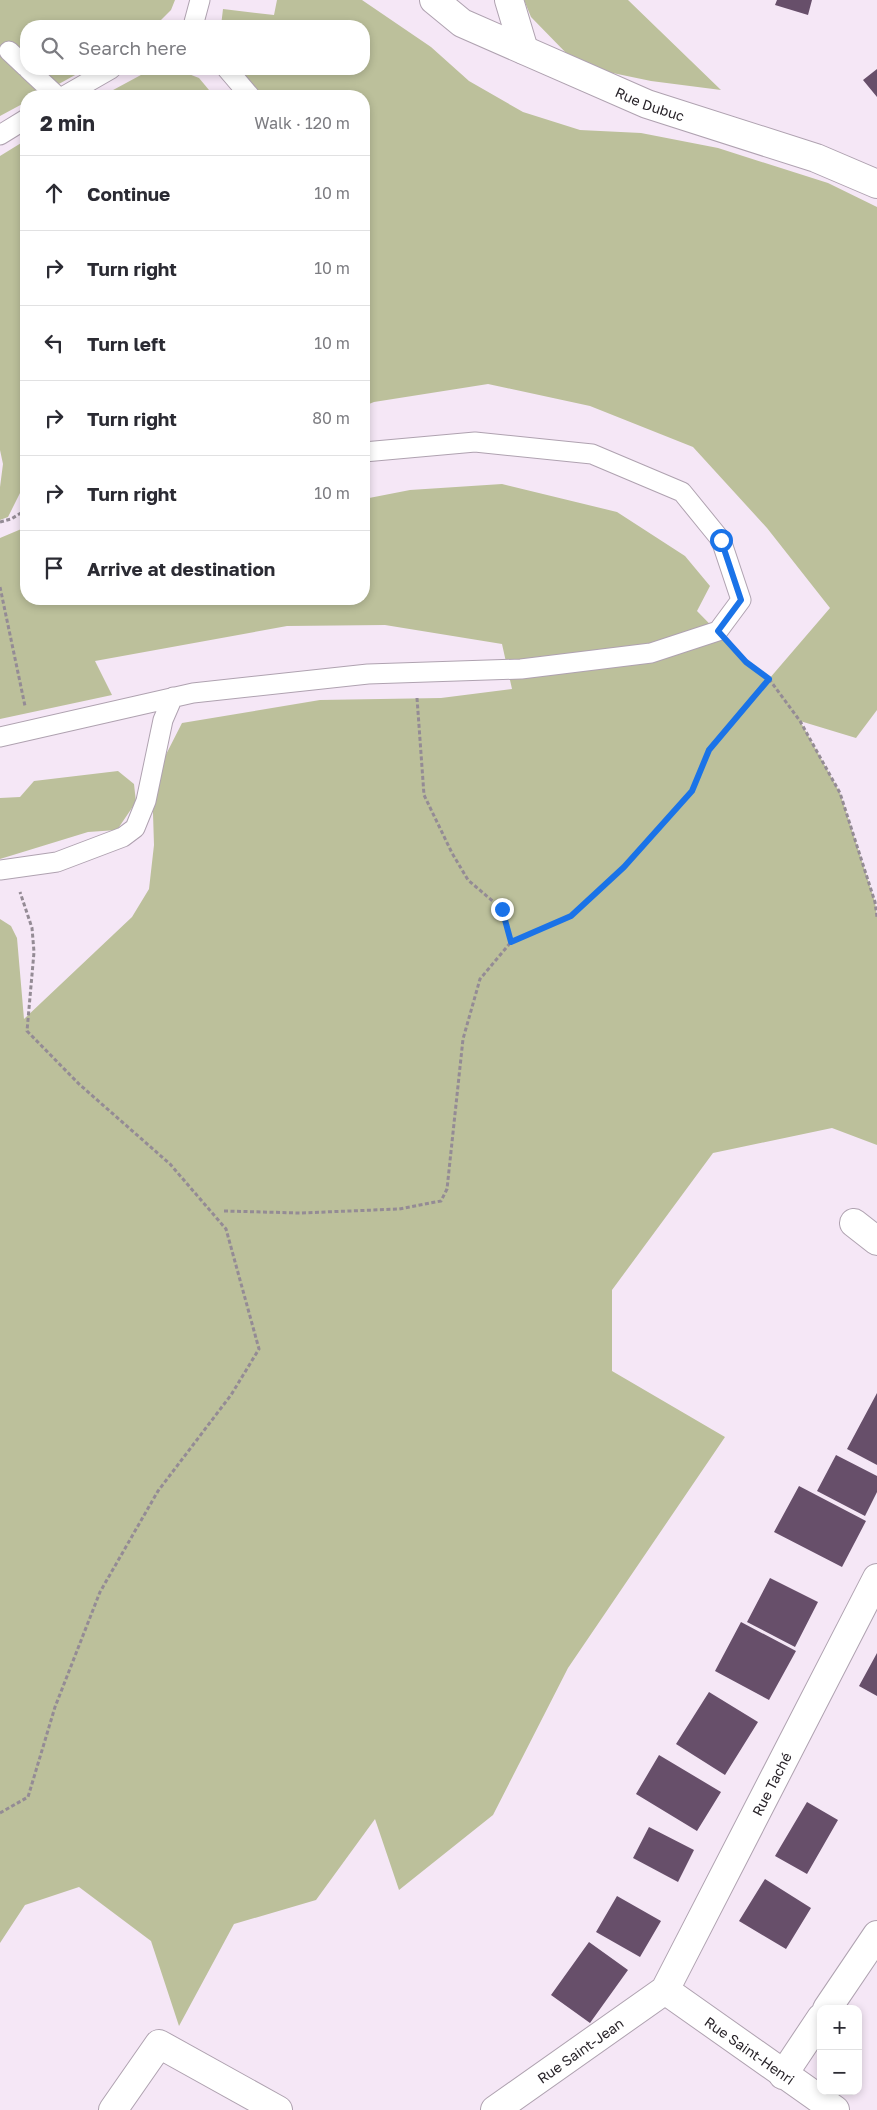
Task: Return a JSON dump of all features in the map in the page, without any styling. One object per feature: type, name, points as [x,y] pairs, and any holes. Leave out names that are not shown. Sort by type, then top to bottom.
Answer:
[{"type":"street","name":"Rue Dubuc","points":[[434,0],[462,23],[648,104],[816,158],[877,184]]},
{"type":"street","points":[[509,0],[524,50]]},
{"type":"street","points":[[854,1222],[877,1241]]},
{"type":"street","name":"Rue Taché","points":[[665,1990],[877,1578]]},
{"type":"street","points":[[830,2005],[877,1935]]},
{"type":"street","name":"Rue Saint-Henri","points":[[665,1990],[835,2110]]},
{"type":"street","name":"Rue Saint-Jean","points":[[495,2110],[665,1990]]},
{"type":"street","points":[[783,2074],[817,2024]]},
{"type":"street","points":[[113,2110],[159,2044],[278,2110]]},
{"type":"lane","points":[[195,20],[200,0]]},
{"type":"lane","points":[[9,51],[20,61]]},
{"type":"lane","points":[[34,75],[51,90]]},
{"type":"lane","points":[[74,90],[101,75]]},
{"type":"lane","points":[[232,75],[245,90]]},
{"type":"lane","points":[[0,135],[20,123]]},
{"type":"lane","points":[[0,737],[193,693],[368,674],[521,669],[651,653],[718,631],[741,600],[721,540],[682,492],[592,454],[474,442],[370,451]]},
{"type":"lane","points":[[6,869],[56,862],[123,837],[135,828],[146,802],[163,720],[173,697]]},
{"type":"path","points":[[0,522],[20,514]]},
{"type":"path","points":[[0,587],[30,731]]},
{"type":"path","points":[[718,631],[746,662],[769,679],[800,721],[840,793],[875,902],[877,917]]},
{"type":"path","points":[[224,1211],[300,1213],[399,1209],[441,1201],[447,1189],[463,1039],[480,979],[511,942],[571,916],[624,867],[692,791],[709,750],[769,679]]},
{"type":"path","points":[[417,698],[424,795],[452,853],[468,880],[502,909],[511,942]]},
{"type":"path","points":[[0,1813],[28,1797],[55,1707],[100,1592],[158,1491],[231,1395],[259,1349],[226,1229],[170,1164],[79,1084],[26,1031],[34,952],[33,936],[32,928],[6,869]]},
{"type":"green space","points":[[0,0],[175,0],[171,10],[161,20],[20,20],[20,75],[75,75],[48,90],[20,90],[20,105],[0,116]]},
{"type":"green space","points":[[277,0],[362,0],[431,47],[469,81],[523,112],[580,130],[641,133],[718,148],[828,183],[877,207],[877,710],[856,738],[800,721],[840,793],[875,902],[877,917],[877,1145],[832,1128],[713,1153],[612,1290],[612,1371],[725,1437],[568,1668],[493,1815],[399,1890],[375,1819],[316,1900],[234,1924],[179,2026],[151,1941],[79,1887],[25,1905],[0,1943],[0,919],[11,926],[17,938],[24,1019],[132,917],[149,889],[154,845],[152,782],[182,723],[320,700],[441,698],[512,689],[502,644],[385,625],[287,626],[95,661],[112,695],[0,719],[0,538],[20,530],[20,605],[370,605],[370,498],[410,490],[502,484],[617,512],[685,556],[710,586],[697,611],[746,661],[769,679],[830,608],[767,528],[693,447],[590,406],[488,384],[370,404],[370,90],[256,90],[244,75],[370,75],[370,20],[222,20],[223,9],[274,15]]},
{"type":"green space","points":[[524,0],[628,0],[721,90],[651,81],[603,71],[570,57],[531,17]]},
{"type":"green space","points":[[141,75],[191,75],[199,78],[209,90],[113,90]]},
{"type":"green space","points":[[20,144],[20,493],[8,517],[0,520],[0,487],[3,464],[0,450],[0,156]]},
{"type":"green space","points":[[118,771],[134,784],[136,802],[117,830],[88,832],[0,859],[0,798],[20,797],[34,781]]},
{"type":"building","points":[[777,0],[812,0],[808,15],[775,5]]},
{"type":"building","points":[[877,69],[877,97],[863,80]]},
{"type":"building","points":[[877,1393],[877,1465],[847,1449]]},
{"type":"building","points":[[836,1455],[877,1476],[877,1492],[865,1516],[817,1491]]},
{"type":"building","points":[[799,1486],[866,1521],[842,1567],[774,1532]]},
{"type":"building","points":[[770,1578],[818,1602],[795,1647],[747,1622]]},
{"type":"building","points":[[741,1622],[796,1651],[769,1700],[715,1671]]},
{"type":"building","points":[[877,1653],[877,1696],[859,1686]]},
{"type":"building","points":[[709,1692],[758,1722],[725,1775],[676,1744]]},
{"type":"building","points":[[659,1755],[721,1792],[697,1831],[636,1794]]},
{"type":"building","points":[[807,1802],[838,1820],[807,1874],[775,1856]]},
{"type":"building","points":[[649,1827],[694,1850],[678,1882],[633,1858]]},
{"type":"building","points":[[765,1879],[811,1908],[786,1949],[739,1921]]},
{"type":"building","points":[[617,1896],[661,1921],[640,1957],[596,1932]]},
{"type":"building","points":[[589,1942],[628,1970],[590,2023],[551,1995]]},
{"type":"route","points":[[502,909],[511,942],[571,916],[624,867],[692,791],[709,750],[769,679],[746,662],[718,631],[741,600],[721,540]]}]
